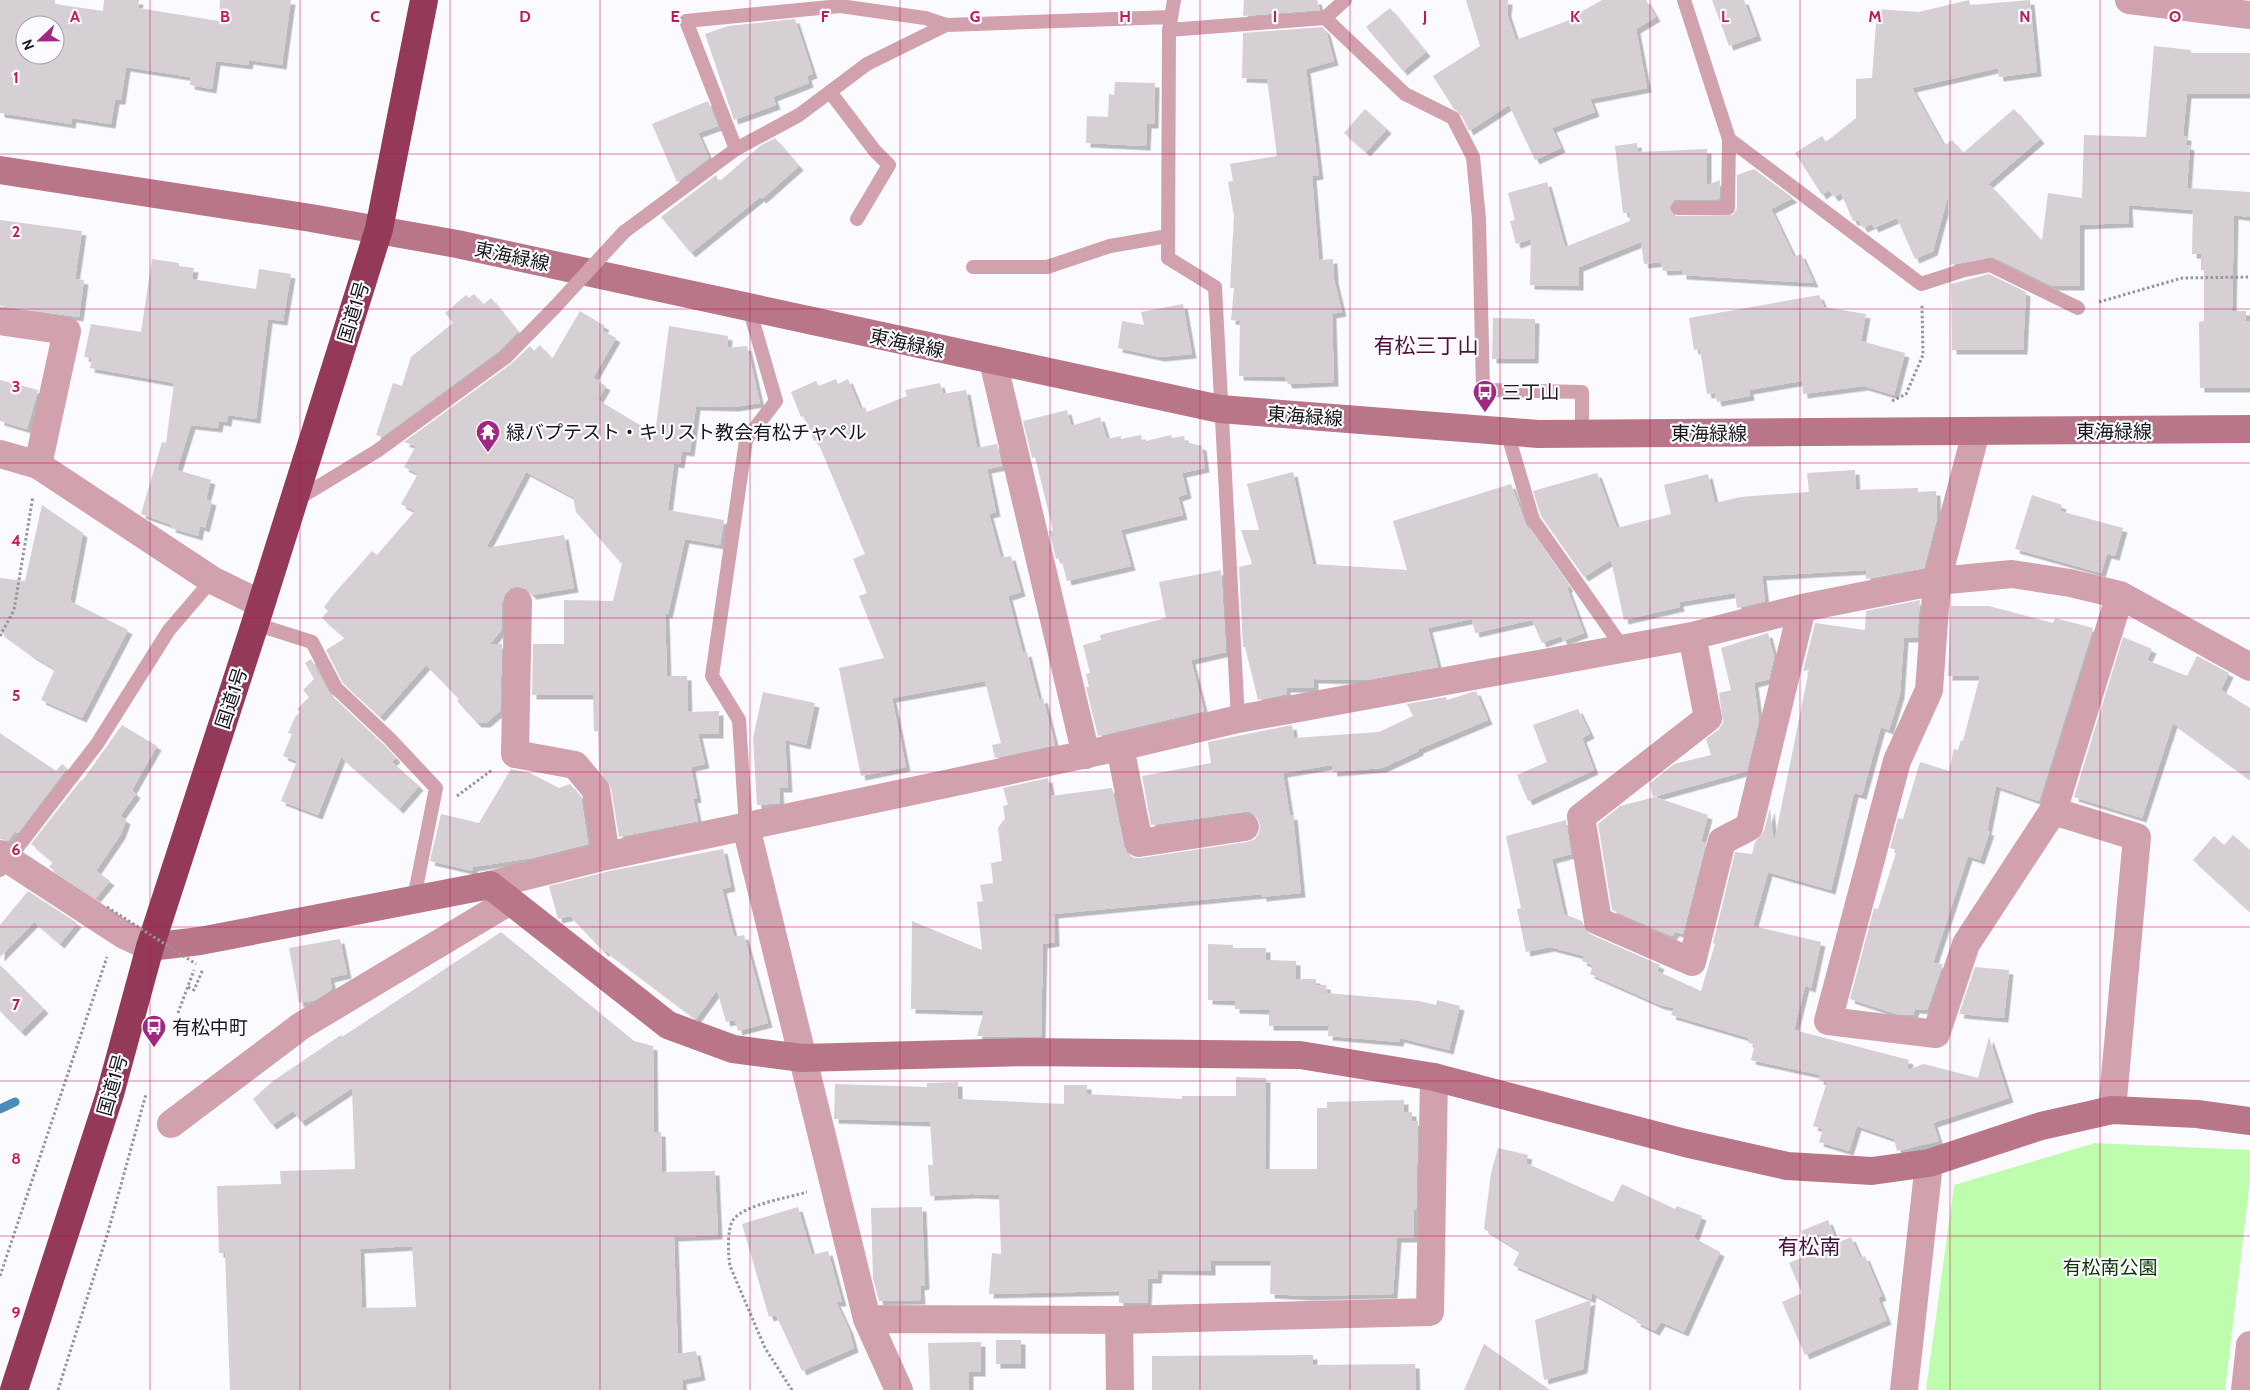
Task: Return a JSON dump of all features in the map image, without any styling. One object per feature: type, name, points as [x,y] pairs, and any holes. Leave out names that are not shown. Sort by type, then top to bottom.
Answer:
[{"type":"highway","name":"国道1号","points":[[14,1390],[110,1094],[150,947],[294,501],[378,229],[424,0]]},
{"type":"street","points":[[2129,0],[2250,14]]},
{"type":"street","name":"東海緑線","points":[[0,170],[378,229],[457,244],[1220,410],[1507,432],[1582,434],[2250,429]]},
{"type":"street","points":[[0,321],[67,331],[38,465]]},
{"type":"street","points":[[994,361],[1086,754]]},
{"type":"street","points":[[1976,432],[1936,581],[1929,690],[1897,760],[1828,1021],[1936,1034],[1966,944],[2053,811],[2120,595]]},
{"type":"street","points":[[0,454],[38,465],[212,580],[258,614]]},
{"type":"street","points":[[171,1124],[301,1026],[500,893],[606,856],[1120,747],[1238,719],[1692,636],[1802,608],[1936,581],[2012,574],[2070,583],[2120,595],[2250,667]]},
{"type":"street","points":[[518,602],[515,754],[575,765],[596,790],[606,856]]},
{"type":"street","points":[[1692,636],[1708,718],[1581,817],[1598,921],[1692,962],[1722,841],[1749,826],[1802,608]]},
{"type":"street","points":[[1120,747],[1139,842],[1246,827]]},
{"type":"street","points":[[2053,811],[2137,837],[2112,1110]]},
{"type":"street","points":[[746,827],[867,1319],[899,1390]]},
{"type":"street","points":[[3,862],[124,935],[150,947],[200,941],[414,898],[500,893],[668,1025],[733,1048],[802,1058],[1026,1052],[1300,1055],[1434,1077],[1685,1143],[1787,1166],[1872,1171],[1928,1163],[2041,1126],[2112,1110],[2197,1114],[2250,1121]]},
{"type":"street","points":[[867,1319],[1119,1320],[1430,1312],[1434,1077]]},
{"type":"street","points":[[1904,1390],[1928,1163]]},
{"type":"street","points":[[1119,1320],[1120,1390]]},
{"type":"street","points":[[2245,1390],[2250,1346]]},
{"type":"lane","points":[[1174,0],[1170,23],[1168,258],[1215,287],[1220,410],[1238,719]]},
{"type":"lane","points":[[736,149],[686,21],[840,6],[925,18],[946,25],[1170,23],[1324,18],[1345,0]]},
{"type":"lane","points":[[1678,208],[1728,208],[1729,140],[1684,0]]},
{"type":"lane","points":[[1324,18],[1405,94],[1453,118],[1473,157],[1479,219],[1483,390],[1582,392],[1582,434]]},
{"type":"lane","points":[[294,501],[377,451],[506,357],[624,232],[736,149],[798,115],[867,64],[946,25]]},
{"type":"lane","points":[[830,92],[875,151],[889,165],[857,219]]},
{"type":"lane","points":[[1729,140],[1921,284],[1961,271],[1990,265],[2078,308]]},
{"type":"lane","points":[[973,267],[1047,267],[1110,246],[1168,236]]},
{"type":"lane","points":[[746,827],[739,720],[712,676],[746,440],[776,400],[749,308]]},
{"type":"lane","points":[[1507,432],[1533,520],[1624,648]]},
{"type":"lane","points":[[3,862],[97,744],[170,630],[212,580]]},
{"type":"lane","points":[[258,614],[312,642],[336,688],[390,739],[436,788],[414,898]]},
{"type":"path","points":[[2078,308],[2182,278],[2250,277]]},
{"type":"path","points":[[1889,403],[1906,394],[1923,355],[1921,284]]},
{"type":"path","points":[[0,636],[14,610],[38,465]]},
{"type":"path","points":[[432,805],[451,800],[515,754]]},
{"type":"path","points":[[107,907],[196,964],[178,1013]]},
{"type":"path","points":[[0,1276],[108,954]]},
{"type":"path","points":[[188,987],[194,990],[204,966]]},
{"type":"path","points":[[58,1390],[108,1232],[146,1094]]},
{"type":"path","points":[[792,1390],[765,1348],[730,1266],[727,1252],[732,1221],[744,1210],[834,1185]]},
{"type":"green space","name":"有松南公園","points":[[2095,1143],[2250,1150],[2250,1180],[2225,1390],[1926,1390],[1954,1185]]},
{"type":"building","points":[[0,0],[55,0],[55,4],[103,11],[104,0],[139,0],[138,8],[219,21],[220,0],[291,0],[282,65],[249,60],[248,65],[216,61],[212,89],[190,85],[191,77],[126,67],[121,100],[115,100],[111,124],[72,118],[71,124],[0,113]]},
{"type":"building","points":[[1244,0],[1317,0],[1320,10],[1243,16]]},
{"type":"building","points":[[1466,0],[1508,0],[1507,13],[1516,40],[1575,18],[1574,16],[1602,0],[1646,0],[1656,17],[1636,29],[1647,88],[1590,99],[1595,112],[1552,128],[1561,148],[1535,160],[1509,105],[1469,131],[1461,114],[1454,109],[1433,76],[1480,46]]},
{"type":"building","points":[[1712,0],[1744,0],[1757,36],[1729,46]]},
{"type":"building","points":[[1969,0],[1970,5],[2030,0],[2037,72],[1999,77],[1998,68],[1912,88],[1944,146],[1952,140],[1963,153],[2014,109],[2040,139],[1987,185],[1991,186],[2042,241],[2048,193],[2082,198],[2084,135],[2146,137],[2154,46],[2191,50],[2191,53],[2250,53],[2250,94],[2187,94],[2183,136],[2187,136],[2186,145],[2190,146],[2187,188],[2250,192],[2250,217],[2234,215],[2232,311],[2246,311],[2246,321],[2250,321],[2250,388],[2200,388],[2199,322],[2204,321],[2204,270],[2201,270],[2201,254],[2192,254],[2193,210],[2128,205],[2129,223],[2080,225],[2080,286],[2053,286],[1993,257],[1950,265],[1948,196],[1933,251],[1915,259],[1897,218],[1874,228],[1872,224],[1863,228],[1859,221],[1853,221],[1841,193],[1834,197],[1829,190],[1822,195],[1795,153],[1822,136],[1826,142],[1856,118],[1856,79],[1872,78],[1877,9],[1919,12]]},
{"type":"building","points":[[1390,8],[1426,52],[1403,71],[1366,27]]},
{"type":"building","points":[[795,19],[813,74],[807,76],[809,83],[773,97],[776,105],[734,120],[705,34],[728,26]]},
{"type":"building","points":[[1322,27],[1326,31],[1334,61],[1306,69],[1319,175],[1312,176],[1319,260],[1333,259],[1334,279],[1342,312],[1332,314],[1334,382],[1288,384],[1285,377],[1239,376],[1240,321],[1231,320],[1234,288],[1230,288],[1234,216],[1228,182],[1233,181],[1230,164],[1277,156],[1267,79],[1242,78],[1243,33]]},
{"type":"building","points":[[1115,82],[1155,83],[1154,124],[1147,124],[1146,146],[1086,143],[1087,116],[1108,117],[1109,94],[1114,95]]},
{"type":"building","points":[[708,101],[718,126],[698,133],[709,158],[677,182],[652,124]]},
{"type":"building","points":[[1365,109],[1387,129],[1366,152],[1344,133]]},
{"type":"building","points":[[775,138],[799,166],[762,199],[760,197],[691,253],[661,217],[716,175],[719,182],[760,146]]},
{"type":"building","points":[[1637,143],[1638,152],[1707,149],[1707,185],[1720,180],[1719,199],[1674,200],[1669,208],[1674,216],[1733,215],[1737,208],[1737,175],[1754,169],[1793,198],[1771,209],[1794,257],[1801,254],[1814,283],[1682,275],[1682,270],[1663,271],[1661,262],[1644,264],[1641,242],[1579,267],[1579,286],[1530,285],[1531,239],[1516,244],[1510,221],[1515,220],[1508,193],[1547,182],[1565,247],[1630,221],[1629,213],[1623,213],[1615,146]]},
{"type":"building","points":[[0,220],[82,231],[75,279],[84,280],[79,317],[0,306]]},
{"type":"building","points":[[152,259],[179,263],[179,266],[194,268],[192,279],[256,289],[259,269],[291,274],[283,321],[268,319],[256,419],[228,415],[227,422],[219,421],[218,428],[191,425],[177,470],[211,480],[206,499],[212,501],[205,528],[200,526],[198,536],[171,528],[172,525],[141,514],[162,442],[166,443],[174,383],[90,368],[92,358],[84,357],[91,324],[141,332]]},
{"type":"building","points":[[1989,274],[2026,292],[2023,350],[1952,350],[1951,284]]},
{"type":"building","points":[[474,294],[483,305],[491,298],[518,332],[500,350],[382,437],[376,435],[393,383],[402,386],[411,357],[453,323],[445,313],[466,295],[469,298]]},
{"type":"building","points":[[1819,295],[1824,307],[1866,314],[1861,341],[1905,353],[1894,395],[1864,386],[1803,394],[1802,381],[1749,390],[1750,396],[1717,402],[1715,393],[1707,394],[1700,349],[1694,350],[1689,318]]},
{"type":"building","points":[[1183,304],[1192,354],[1160,357],[1118,348],[1122,321],[1144,325],[1141,312]]},
{"type":"building","points":[[580,311],[605,326],[602,330],[616,338],[593,378],[606,386],[598,400],[655,434],[669,326],[728,336],[727,348],[747,346],[760,403],[734,407],[696,406],[690,452],[682,451],[680,464],[674,463],[668,510],[724,520],[720,545],[685,539],[668,614],[665,613],[667,676],[687,676],[688,712],[719,711],[719,734],[698,734],[705,764],[691,767],[697,798],[693,799],[698,821],[619,837],[611,788],[599,770],[598,731],[594,731],[593,695],[532,695],[533,644],[564,644],[564,600],[613,601],[622,564],[576,512],[573,497],[526,472],[486,548],[564,535],[574,588],[532,595],[526,589],[518,586],[511,588],[505,594],[502,602],[502,629],[490,644],[502,644],[500,711],[486,723],[477,723],[457,701],[459,699],[426,665],[380,717],[343,683],[326,650],[345,638],[322,618],[328,611],[324,607],[333,595],[372,551],[377,555],[415,511],[401,504],[418,474],[404,467],[416,446],[404,442],[511,364],[530,346],[534,351],[540,345],[552,359]]},
{"type":"building","points":[[1493,318],[1535,319],[1534,359],[1492,359]]},
{"type":"building","points":[[836,379],[838,384],[848,379],[861,410],[865,407],[867,412],[907,396],[905,390],[940,383],[943,394],[966,390],[977,448],[997,444],[1002,466],[987,469],[996,512],[989,514],[1001,558],[1011,556],[1021,592],[1008,596],[1023,653],[1027,652],[1039,700],[1043,698],[1055,745],[995,758],[992,745],[1001,743],[985,681],[892,698],[906,767],[861,776],[839,668],[884,658],[859,596],[867,593],[853,559],[865,554],[817,440],[814,441],[804,416],[801,417],[791,392],[816,381],[819,386]]},
{"type":"building","points":[[0,380],[38,390],[27,429],[0,421]]},
{"type":"building","points":[[1067,410],[1071,426],[1100,417],[1107,439],[1121,436],[1121,439],[1141,435],[1142,442],[1171,435],[1172,438],[1184,436],[1185,442],[1202,446],[1205,468],[1182,473],[1187,494],[1178,497],[1183,515],[1121,530],[1131,566],[1067,581],[1061,558],[1056,559],[1049,531],[1053,530],[1035,457],[1032,458],[1023,421]]},
{"type":"building","points":[[1855,470],[1856,490],[1918,488],[1918,492],[1936,491],[1937,518],[1924,568],[1866,579],[1866,570],[1762,576],[1765,601],[1737,608],[1735,593],[1679,602],[1680,607],[1624,620],[1611,560],[1584,577],[1541,516],[1533,491],[1597,473],[1617,528],[1671,514],[1664,485],[1708,474],[1715,503],[1740,497],[1809,492],[1807,473]]},
{"type":"building","points":[[1293,472],[1313,564],[1407,570],[1393,521],[1511,484],[1526,525],[1569,587],[1567,588],[1584,633],[1563,641],[1561,636],[1542,643],[1532,620],[1475,633],[1472,619],[1428,628],[1438,667],[1366,680],[1314,679],[1314,688],[1286,688],[1287,694],[1258,700],[1245,647],[1243,647],[1239,567],[1252,564],[1241,530],[1259,530],[1247,484]]},
{"type":"building","points":[[2032,495],[2062,505],[2060,511],[2123,528],[2115,556],[2107,554],[2101,573],[2015,549]]},
{"type":"building","points":[[42,505],[83,533],[70,601],[128,630],[82,718],[41,700],[55,669],[0,632],[0,578],[25,581]]},
{"type":"building","points":[[1221,570],[1226,652],[1191,660],[1204,711],[1098,736],[1086,687],[1089,687],[1086,674],[1090,673],[1083,645],[1101,640],[1100,635],[1166,618],[1159,582]]},
{"type":"building","points":[[1920,600],[1917,638],[1904,638],[1900,694],[1889,730],[1881,727],[1862,795],[1854,793],[1831,890],[1768,872],[1753,926],[1821,942],[1811,988],[1805,986],[1794,1030],[1909,1060],[1907,1070],[1924,1064],[1978,1078],[1989,1037],[2009,1098],[1933,1123],[1939,1141],[1897,1151],[1894,1139],[1857,1126],[1849,1151],[1819,1142],[1823,1129],[1813,1126],[1827,1082],[1819,1080],[1820,1075],[1751,1060],[1755,1044],[1748,1043],[1749,1038],[1671,1015],[1674,1008],[1660,1005],[1590,974],[1593,965],[1582,961],[1584,956],[1550,947],[1526,952],[1517,909],[1521,908],[1506,836],[1566,820],[1571,854],[1552,859],[1564,914],[1582,921],[1585,930],[1592,935],[1660,965],[1657,971],[1701,991],[1715,944],[1713,943],[1735,852],[1752,854],[1755,842],[1764,831],[1770,808],[1774,843],[1809,670],[1803,671],[1815,623],[1865,630],[1866,611]]},
{"type":"building","points":[[1951,606],[1989,606],[2053,623],[2055,618],[2093,628],[2039,801],[1996,786],[1987,831],[1990,831],[1980,860],[1968,856],[1933,963],[1943,964],[1927,1010],[1915,1009],[1913,1015],[1896,1014],[1850,999],[1874,908],[1878,909],[1897,850],[1890,848],[1898,818],[1903,819],[1920,762],[1949,771],[1954,749],[1958,750],[1961,740],[1963,741],[1980,676],[1948,676]]},
{"type":"building","points":[[1768,633],[1774,657],[1769,679],[1754,683],[1759,720],[1747,771],[1653,797],[1650,783],[1674,764],[1711,755],[1706,739],[1719,729],[1723,723],[1719,693],[1731,690],[1721,648]]},
{"type":"building","points":[[2123,637],[2152,649],[2147,660],[2187,676],[2197,656],[2229,673],[2221,690],[2250,708],[2250,779],[2173,723],[2142,818],[2074,797]]},
{"type":"building","points":[[311,659],[330,694],[384,745],[396,758],[392,762],[419,786],[399,809],[341,757],[318,815],[281,801],[297,761],[283,756],[292,734],[288,733],[295,717],[300,712],[297,709],[309,697],[303,690],[314,679],[305,663]]},
{"type":"building","points":[[1476,691],[1488,720],[1419,749],[1419,751],[1382,768],[1333,772],[1332,765],[1283,773],[1290,816],[1293,815],[1301,893],[1262,897],[1262,894],[1054,914],[1055,942],[1043,944],[1041,1037],[977,1036],[984,1011],[911,1009],[912,921],[982,950],[977,902],[983,901],[980,885],[993,883],[991,863],[1002,861],[998,828],[1005,818],[1003,806],[1008,805],[1003,788],[1048,778],[1051,796],[1112,788],[1124,846],[1127,853],[1134,858],[1247,842],[1255,839],[1259,833],[1260,825],[1257,817],[1250,812],[1151,825],[1142,776],[1211,763],[1208,742],[1292,725],[1294,738],[1379,732],[1413,716],[1407,704],[1446,697],[1447,700]]},
{"type":"building","points":[[763,692],[815,703],[806,745],[785,740],[788,788],[779,788],[780,803],[757,805],[753,738]]},
{"type":"building","points":[[1578,709],[1590,734],[1582,738],[1594,770],[1528,801],[1517,775],[1547,762],[1533,725]]},
{"type":"building","points":[[122,725],[157,746],[132,790],[136,794],[120,816],[126,820],[121,834],[96,871],[110,881],[96,898],[49,867],[53,862],[31,844],[82,781]]},
{"type":"building","points":[[0,733],[56,771],[62,764],[67,768],[18,833],[15,831],[8,841],[0,839]]},
{"type":"building","points":[[511,769],[530,773],[559,788],[570,784],[581,797],[588,844],[532,858],[473,867],[473,871],[430,861],[441,814],[479,823]]},
{"type":"building","points":[[1655,797],[1708,815],[1701,842],[1706,843],[1683,934],[1675,932],[1672,936],[1612,910],[1598,824],[1620,806]]},
{"type":"building","points":[[2233,835],[2250,850],[2250,912],[2193,860],[2214,836],[2224,845]]},
{"type":"building","points":[[723,849],[731,887],[722,889],[734,937],[744,935],[768,1023],[738,1031],[735,1020],[726,1022],[717,990],[696,1019],[606,951],[604,952],[570,916],[558,919],[549,886],[610,871]]},
{"type":"building","points":[[28,891],[77,923],[60,944],[34,922],[0,957],[0,925]]},
{"type":"building","points":[[501,932],[634,1041],[653,1046],[654,1132],[661,1132],[662,1172],[715,1171],[718,1235],[674,1237],[678,1354],[696,1351],[701,1376],[682,1380],[683,1390],[230,1390],[225,1253],[219,1253],[217,1186],[281,1184],[280,1171],[355,1169],[352,1088],[301,1122],[293,1111],[272,1125],[253,1099],[273,1081],[341,1035],[342,1037]],"holes":[[[412,1246],[416,1307],[362,1308],[360,1249]]]},
{"type":"building","points":[[340,939],[347,974],[330,978],[332,989],[315,1000],[299,1003],[289,948]]},
{"type":"building","points":[[1208,944],[1233,945],[1233,948],[1266,948],[1266,960],[1296,961],[1296,979],[1316,979],[1316,985],[1326,985],[1327,993],[1419,1001],[1436,1005],[1437,1000],[1460,1006],[1449,1050],[1400,1038],[1399,1042],[1328,1036],[1329,1026],[1269,1026],[1269,1010],[1235,1009],[1235,1001],[1208,1000]]},
{"type":"building","points":[[0,965],[44,1009],[21,1032],[0,1011]]},
{"type":"building","points":[[1975,967],[2009,970],[2004,1018],[1959,1014]]},
{"type":"building","points":[[1236,1077],[1266,1078],[1265,1169],[1317,1169],[1317,1108],[1327,1108],[1327,1102],[1404,1100],[1404,1112],[1412,1112],[1412,1121],[1418,1121],[1416,1210],[1414,1210],[1413,1238],[1397,1238],[1393,1294],[1307,1296],[1270,1294],[1271,1261],[1211,1261],[1211,1271],[1158,1270],[1157,1279],[1148,1279],[1147,1303],[1119,1303],[1119,1291],[989,1294],[992,1253],[1001,1254],[999,1195],[930,1196],[928,1165],[933,1165],[930,1122],[834,1119],[835,1084],[927,1087],[927,1083],[958,1082],[958,1099],[1064,1104],[1064,1085],[1087,1085],[1087,1094],[1182,1099],[1182,1096],[1236,1096]]},
{"type":"building","points":[[1498,1148],[1528,1155],[1526,1163],[1613,1202],[1622,1184],[1675,1209],[1677,1206],[1702,1216],[1694,1238],[1720,1252],[1684,1332],[1661,1322],[1655,1331],[1636,1322],[1637,1318],[1592,1293],[1591,1299],[1513,1265],[1520,1251],[1484,1229],[1491,1173]]},
{"type":"building","points":[[798,1207],[812,1255],[828,1251],[842,1302],[836,1302],[849,1330],[854,1348],[802,1371],[776,1315],[769,1317],[742,1224]]},
{"type":"building","points":[[922,1207],[925,1285],[920,1286],[921,1300],[879,1301],[873,1278],[871,1208]]},
{"type":"building","points":[[1828,1220],[1837,1243],[1851,1237],[1860,1258],[1865,1256],[1882,1296],[1878,1298],[1887,1320],[1805,1355],[1782,1302],[1802,1293],[1789,1263],[1811,1254],[1801,1231]]},
{"type":"building","points":[[1591,1300],[1583,1369],[1544,1380],[1535,1320]]},
{"type":"building","points":[[996,1340],[1021,1340],[1021,1364],[996,1364]]},
{"type":"building","points":[[981,1342],[981,1372],[969,1372],[969,1390],[930,1390],[928,1343]]},
{"type":"building","points":[[1484,1344],[1550,1390],[1464,1390]]},
{"type":"building","points":[[1313,1355],[1313,1365],[1415,1364],[1416,1390],[1152,1390],[1152,1356]]},
{"type":"waterway","points":[[0,1109],[15,1102]]},
{"type":"place","name":"三丁山","points":[[1485,413]]},
{"type":"place","name":"緑バプテスト・キリスト教会有松チャペル","points":[[488,453]]},
{"type":"place","name":"有松中町","points":[[154,1048]]},
{"type":"district","name":"有松三丁山","points":[[1426,346]]},
{"type":"district","name":"有松南","points":[[1809,1247]]}]
